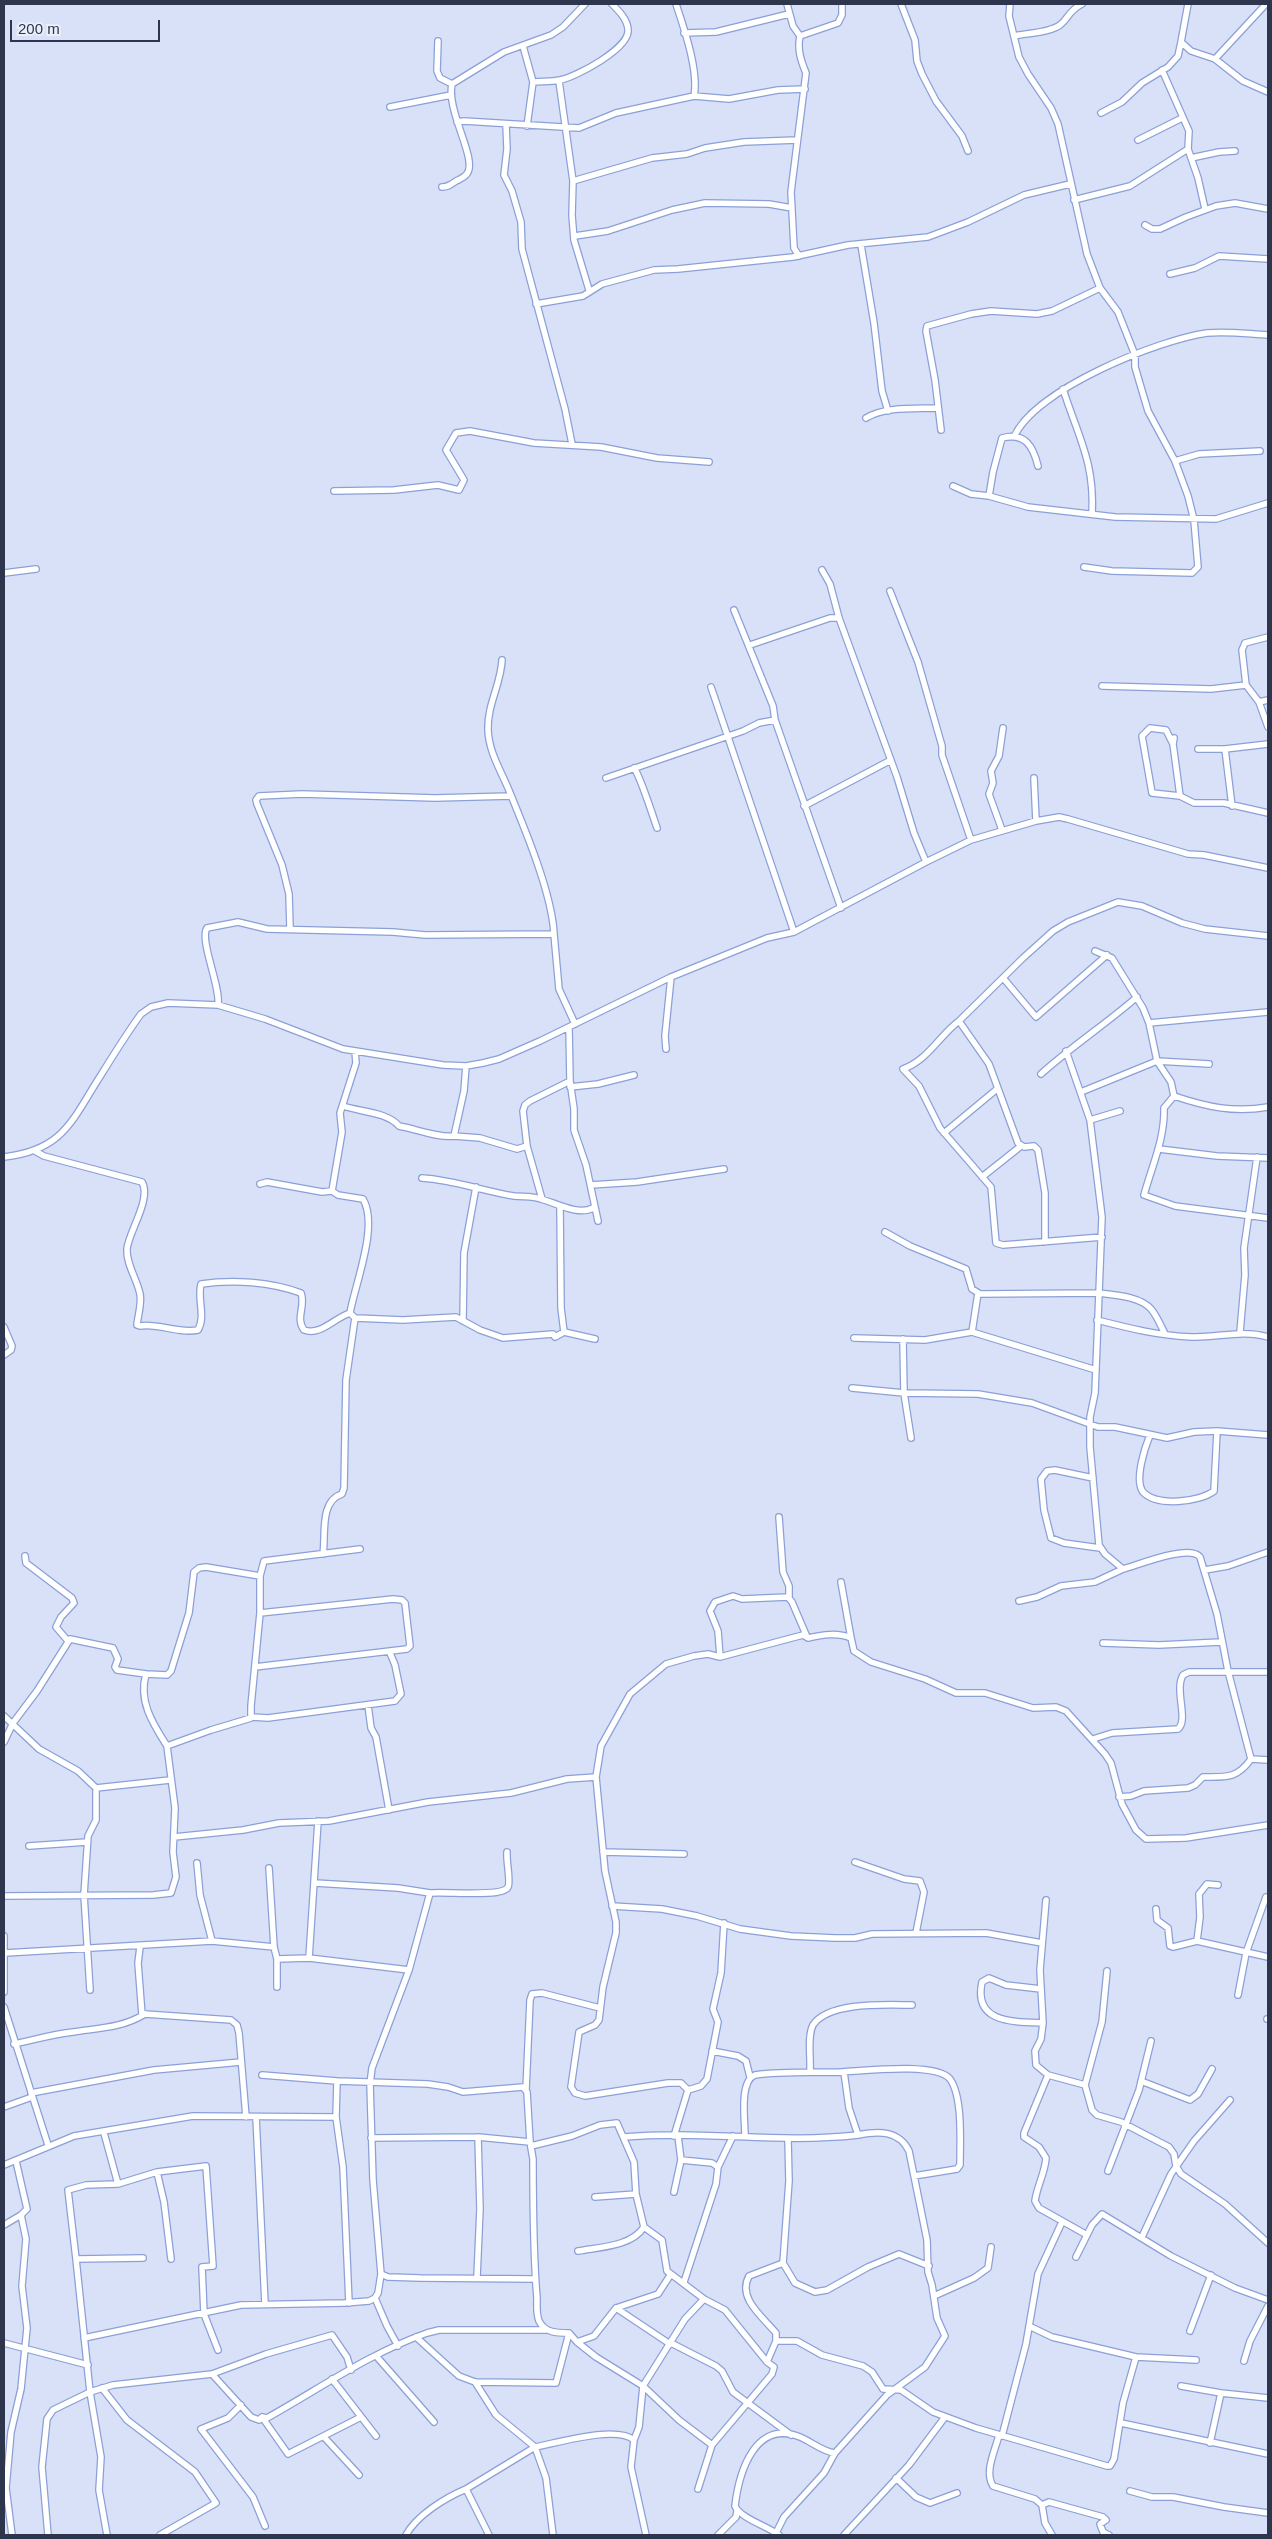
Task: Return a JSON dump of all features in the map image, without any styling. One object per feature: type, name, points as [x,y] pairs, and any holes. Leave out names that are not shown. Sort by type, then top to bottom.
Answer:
[{"type":"street","points":[[452,84],[504,52],[550,36],[564,27],[585,4]]},
{"type":"street","points":[[533,82],[559,81],[608,58],[626,39],[629,30],[622,13],[612,4]]},
{"type":"street","points":[[676,4],[696,88],[694,96]]},
{"type":"street","points":[[787,4],[789,14],[800,36],[800,58],[806,73],[791,192],[794,248],[799,256]]},
{"type":"street","points":[[800,36],[838,23],[842,15],[842,4]]},
{"type":"street","points":[[901,4],[915,40],[917,61],[922,74],[936,101],[962,136],[968,151]]},
{"type":"street","points":[[1010,4],[1009,16],[1024,68],[1044,96],[1058,124],[1087,254],[1100,288],[1118,312],[1135,355],[1135,367],[1148,411],[1175,461],[1188,496],[1194,520],[1198,567],[1192,572],[1112,571],[1084,567]]},
{"type":"street","points":[[1014,36],[1056,27],[1062,23],[1072,9],[1082,4]]},
{"type":"street","points":[[1101,113],[1122,102],[1142,83],[1162,70],[1178,56],[1188,4]]},
{"type":"street","points":[[1215,59],[1266,4]]},
{"type":"street","points":[[684,33],[716,32],[789,14]]},
{"type":"street","points":[[438,41],[437,71],[440,78],[452,84]]},
{"type":"street","points":[[1181,42],[1196,54],[1215,59],[1243,81],[1268,92]]},
{"type":"street","points":[[523,46],[533,82],[528,126]]},
{"type":"street","points":[[1162,70],[1189,131],[1188,149],[1205,209]]},
{"type":"street","points":[[559,81],[574,181],[572,215],[574,240],[589,290]]},
{"type":"street","points":[[442,187],[448,187],[468,174],[469,170],[451,95],[452,84]]},
{"type":"street","points":[[458,122],[579,128],[616,113],[694,96],[729,99],[778,90],[805,89]]},
{"type":"street","points":[[390,107],[451,95]]},
{"type":"street","points":[[1138,140],[1182,118]]},
{"type":"street","points":[[506,124],[507,148],[504,175],[512,191],[521,222],[522,249],[565,409],[572,444]]},
{"type":"street","points":[[574,181],[652,158],[687,154],[705,148],[744,142],[797,140]]},
{"type":"street","points":[[1074,200],[1130,186],[1188,149]]},
{"type":"street","points":[[1191,158],[1235,151]]},
{"type":"street","points":[[536,304],[584,296],[589,290],[602,284],[665,268],[719,265],[799,256],[860,245],[928,237],[968,222],[1024,195],[1070,184]]},
{"type":"street","points":[[575,236],[608,231],[684,207],[705,203],[769,204],[792,208]]},
{"type":"street","points":[[1144,226],[1160,229],[1205,209],[1235,203],[1268,209]]},
{"type":"street","points":[[860,245],[874,323],[882,391],[888,411]]},
{"type":"street","points":[[1170,274],[1195,268],[1220,256],[1268,259]]},
{"type":"street","points":[[941,430],[926,331],[927,326],[971,314],[991,311],[1037,314],[1052,311],[1100,288]]},
{"type":"street","points":[[1014,437],[1024,421],[1063,388],[1135,355],[1208,333],[1268,335]]},
{"type":"street","points":[[1063,388],[1089,462],[1093,480],[1092,514]]},
{"type":"street","points":[[866,418],[874,413],[888,411],[938,408]]},
{"type":"street","points":[[334,492],[394,490],[438,485],[459,490],[464,480],[446,450],[456,433],[470,431],[534,443],[601,447],[648,457],[709,462]]},
{"type":"street","points":[[989,496],[1002,438],[1014,437],[1026,440],[1031,445],[1038,466]]},
{"type":"street","points":[[1175,461],[1198,454],[1260,451]]},
{"type":"street","points":[[953,486],[971,494],[989,496],[1028,508],[1194,520],[1225,517],[1268,503]]},
{"type":"street","points":[[4,573],[36,569]]},
{"type":"street","points":[[822,570],[834,596],[839,618],[926,862]]},
{"type":"street","points":[[890,591],[918,662],[942,746],[942,755],[971,840]]},
{"type":"street","points":[[734,610],[750,645],[772,706],[804,806],[841,908]]},
{"type":"street","points":[[750,645],[830,618],[839,618]]},
{"type":"street","points":[[1268,637],[1248,642],[1243,647],[1242,658],[1246,685],[1259,702],[1268,727]]},
{"type":"street","points":[[502,660],[501,676],[492,698],[488,731],[496,764],[535,856],[549,904],[559,988],[572,1025],[570,1084],[574,1130],[591,1185],[593,1208],[598,1221]]},
{"type":"street","points":[[1102,686],[1211,689],[1246,685]]},
{"type":"street","points":[[711,687],[794,932]]},
{"type":"street","points":[[1259,702],[1268,700]]},
{"type":"street","points":[[606,778],[728,735],[759,722],[775,720]]},
{"type":"street","points":[[1002,830],[989,794],[993,784],[991,771],[999,756],[1003,728]]},
{"type":"street","points":[[1180,796],[1174,741],[1166,730],[1150,728],[1142,736],[1152,792],[1180,796],[1194,803],[1224,803],[1268,813]]},
{"type":"street","points":[[1198,749],[1225,749],[1268,744]]},
{"type":"street","points":[[1225,749],[1232,806]]},
{"type":"street","points":[[804,806],[891,760]]},
{"type":"street","points":[[634,768],[639,774],[642,790],[658,828]]},
{"type":"street","points":[[1034,778],[1036,821]]},
{"type":"street","points":[[290,928],[289,894],[256,800],[259,796],[302,794],[435,798],[511,796]]},
{"type":"street","points":[[4,1157],[35,1151],[52,1142],[76,1117],[100,1075],[141,1014],[151,1007],[168,1002],[218,1005],[265,1019],[343,1049],[443,1065],[466,1066],[499,1059],[671,977],[767,938],[794,932],[971,840],[1036,821],[1059,817],[1188,854],[1204,855],[1268,868]]},
{"type":"street","points":[[1102,1238],[1003,1245],[996,1243],[994,1199],[991,1187],[940,1128],[919,1086],[903,1068],[909,1066],[938,1044],[940,1038],[1053,931],[1068,922],[1118,902],[1142,906],[1182,923],[1205,929],[1268,936]]},
{"type":"street","points":[[218,1005],[218,991],[209,956],[206,929],[238,922],[266,929],[290,928],[425,935],[554,934]]},
{"type":"street","points":[[1095,951],[1112,958],[1137,997],[1149,1023],[1157,1061],[1171,1082],[1174,1096]]},
{"type":"street","points":[[1004,979],[1036,1017],[1107,955]]},
{"type":"street","points":[[666,1049],[665,1036],[671,977]]},
{"type":"street","points":[[1041,1074],[1066,1051],[1100,1028],[1137,997]]},
{"type":"street","points":[[1149,1023],[1268,1012]]},
{"type":"street","points":[[958,1021],[988,1064],[1015,1137],[1021,1146]]},
{"type":"street","points":[[332,1191],[342,1132],[340,1113],[356,1063],[356,1051]]},
{"type":"street","points":[[1066,1051],[1082,1092],[1095,1145],[1102,1238],[1102,1270],[1098,1292],[1096,1370],[1090,1447],[1097,1538],[1100,1548],[1123,1569]]},
{"type":"street","points":[[1082,1092],[1157,1061],[1209,1064]]},
{"type":"street","points":[[454,1136],[464,1091],[466,1066]]},
{"type":"street","points":[[542,1199],[527,1146],[523,1111],[525,1105],[570,1084],[598,1084],[634,1075]]},
{"type":"street","points":[[944,1133],[998,1089]]},
{"type":"street","points":[[1174,1096],[1210,1108],[1253,1110],[1268,1107]]},
{"type":"street","points":[[1174,1096],[1164,1108],[1165,1121],[1159,1148],[1144,1195],[1176,1206],[1268,1218]]},
{"type":"street","points":[[343,1106],[386,1117],[394,1120],[399,1126],[448,1137],[480,1138],[517,1149],[527,1146]]},
{"type":"street","points":[[1090,1120],[1120,1111]]},
{"type":"street","points":[[982,1178],[1021,1146],[1036,1146],[1042,1162],[1045,1193],[1045,1242]]},
{"type":"street","points":[[1159,1148],[1217,1156],[1268,1158]]},
{"type":"street","points":[[35,1151],[44,1156],[142,1182],[144,1186],[141,1209],[127,1248],[129,1261],[140,1293],[137,1325],[149,1324],[186,1331],[198,1330],[201,1314],[200,1286],[206,1283],[248,1282],[300,1293],[302,1307],[299,1319],[304,1330],[310,1332],[317,1332],[342,1315],[403,1320],[456,1317],[480,1330],[503,1338],[553,1334],[556,1337],[564,1332],[595,1339]]},
{"type":"street","points":[[1240,1332],[1244,1248],[1257,1157]]},
{"type":"street","points":[[591,1185],[636,1182],[724,1169]]},
{"type":"street","points":[[422,1178],[476,1187],[512,1196],[542,1199],[560,1206],[589,1210],[593,1208]]},
{"type":"street","points":[[260,1184],[267,1182],[322,1192],[332,1191],[338,1195],[363,1199],[368,1214],[364,1253],[352,1316],[346,1380],[344,1488],[342,1494],[336,1496],[324,1517],[323,1554]]},
{"type":"street","points":[[462,1321],[464,1253],[476,1187]]},
{"type":"street","points":[[560,1206],[561,1308],[564,1332]]},
{"type":"street","points":[[885,1232],[910,1246],[966,1269],[972,1288],[978,1293],[1098,1292],[1116,1295],[1145,1304],[1154,1313],[1165,1334]]},
{"type":"street","points":[[972,1332],[978,1293]]},
{"type":"street","points":[[1097,1320],[1165,1334],[1195,1337],[1240,1332],[1268,1337]]},
{"type":"street","points":[[4,1327],[12,1346],[11,1350],[4,1355]]},
{"type":"street","points":[[854,1338],[925,1340],[972,1332],[1096,1370]]},
{"type":"street","points":[[903,1339],[904,1393],[911,1438]]},
{"type":"street","points":[[852,1388],[904,1393],[987,1396],[1032,1403],[1098,1427],[1114,1427],[1167,1438],[1194,1432],[1217,1431],[1268,1435]]},
{"type":"street","points":[[1150,1434],[1143,1454],[1141,1484],[1143,1491],[1150,1496],[1163,1500],[1190,1501],[1200,1499],[1214,1492],[1217,1431]]},
{"type":"street","points":[[1093,1478],[1055,1470],[1048,1471],[1041,1479],[1041,1490],[1048,1533],[1053,1541],[1100,1548]]},
{"type":"street","points":[[780,1517],[783,1572],[789,1586],[789,1598],[808,1638]]},
{"type":"street","points":[[252,1717],[262,1564],[267,1559],[360,1549]]},
{"type":"street","points":[[1019,1601],[1037,1597],[1061,1586],[1095,1582],[1123,1569],[1190,1552],[1200,1557],[1217,1614],[1221,1642],[1250,1759],[1240,1773],[1231,1776],[1203,1778],[1196,1785],[1188,1788],[1144,1791],[1131,1796],[1119,1797]]},
{"type":"street","points":[[1205,1570],[1228,1566],[1268,1552]]},
{"type":"street","points":[[25,1556],[26,1563],[72,1598],[74,1603],[61,1617],[56,1627],[68,1641]]},
{"type":"street","points":[[4,1742],[13,1723],[38,1691],[68,1641],[72,1639],[113,1648],[118,1659],[117,1670],[167,1675],[171,1671],[189,1613],[194,1572],[199,1568],[260,1576]]},
{"type":"street","points":[[841,1582],[854,1651],[866,1660],[925,1679],[956,1693],[985,1693],[1033,1708],[1062,1709],[1072,1716],[1093,1738],[1111,1763],[1119,1797],[1136,1830],[1146,1839],[1186,1838],[1268,1824]]},
{"type":"street","points":[[720,1657],[718,1631],[710,1611],[715,1602],[733,1596],[742,1599],[783,1595],[789,1598]]},
{"type":"street","points":[[255,1667],[390,1653],[407,1649],[410,1646],[407,1610],[402,1600],[260,1614]]},
{"type":"street","points":[[688,2090],[681,2083],[668,2083],[585,2096],[575,2094],[570,2087],[578,2035],[581,2030],[597,2023],[616,1933],[603,1852],[596,1777],[602,1746],[624,1701],[636,1687],[671,1662],[708,1654],[720,1657],[803,1635],[808,1638],[835,1635],[851,1638]]},
{"type":"street","points":[[1103,1643],[1159,1645],[1221,1642]]},
{"type":"street","points":[[167,1746],[252,1717],[268,1718],[395,1701],[400,1697],[395,1665],[390,1653]]},
{"type":"street","points":[[1093,1738],[1112,1733],[1178,1729],[1183,1722],[1180,1683],[1182,1675],[1189,1672],[1268,1672]]},
{"type":"street","points":[[4,1896],[171,1893],[176,1877],[175,1808],[167,1746],[150,1720],[142,1691],[146,1674]]},
{"type":"street","points":[[368,1705],[370,1728],[376,1737],[389,1810]]},
{"type":"street","points":[[4,1716],[39,1749],[78,1772],[96,1788],[170,1780]]},
{"type":"street","points":[[1250,1759],[1268,1760]]},
{"type":"street","points":[[174,1837],[243,1830],[279,1823],[318,1821],[428,1802],[511,1793],[567,1779],[596,1777]]},
{"type":"street","points":[[90,1990],[84,1895],[87,1842],[96,1820],[96,1788]]},
{"type":"street","points":[[309,1958],[318,1821]]},
{"type":"street","points":[[29,1846],[87,1842]]},
{"type":"street","points":[[315,1883],[398,1888],[430,1893],[482,1894],[505,1891],[509,1881],[507,1852]]},
{"type":"street","points":[[603,1852],[684,1854]]},
{"type":"street","points":[[855,1862],[904,1878],[920,1881],[924,1892],[916,1933]]},
{"type":"street","points":[[197,1863],[200,1895],[212,1941]]},
{"type":"street","points":[[269,1868],[274,1947],[277,1959],[277,1986]]},
{"type":"street","points":[[1197,1941],[1200,1917],[1199,1894],[1207,1884],[1218,1885]]},
{"type":"street","points":[[398,2346],[386,2326],[375,2298],[381,2274],[370,2084],[372,2068],[380,2043],[409,1970],[430,1893]]},
{"type":"street","points":[[1238,1996],[1246,1953],[1266,1897]]},
{"type":"street","points":[[1046,1900],[1042,1943],[1041,1989],[1043,2023],[1034,2059],[1039,2068],[1048,2075],[1085,2085]]},
{"type":"street","points":[[612,1906],[662,1909],[740,1929],[813,1938],[855,1938],[872,1934],[986,1933],[1042,1943]]},
{"type":"street","points":[[1156,1909],[1157,1920],[1168,1928],[1168,1942],[1171,1946],[1197,1941],[1268,1957]]},
{"type":"street","points":[[688,2090],[701,2086],[706,2081],[718,2022],[713,2009],[721,1973],[724,1924]]},
{"type":"street","points":[[4,1936],[4,1992]]},
{"type":"street","points":[[5,1954],[212,1941],[274,1947]]},
{"type":"street","points":[[140,1947],[138,1962],[142,2015],[231,2020],[237,2024],[246,2117]]},
{"type":"street","points":[[277,1959],[309,1958],[409,1970]]},
{"type":"street","points":[[1108,1971],[1102,2022],[1085,2085],[1092,2110],[1097,2115],[1125,2124],[1168,2147],[1174,2154],[1176,2166],[1181,2174],[1225,2204],[1268,2243]]},
{"type":"street","points":[[1041,1989],[1006,1985],[989,1978],[982,1982],[980,1991],[985,2008],[997,2018],[1043,2023]]},
{"type":"street","points":[[546,2330],[540,2322],[537,2312],[534,2278],[531,2144],[526,2090],[530,2000],[532,1994],[542,1994],[600,2008]]},
{"type":"street","points":[[810,2071],[812,2027],[817,2021],[856,2005],[912,2005]]},
{"type":"street","points":[[4,2007],[14,2044],[48,2145]]},
{"type":"street","points":[[14,2044],[71,2032],[108,2028],[133,2021],[145,2014]]},
{"type":"street","points":[[1108,2172],[1142,2081],[1150,2040]]},
{"type":"street","points":[[712,2051],[738,2056],[746,2061],[750,2077],[745,2086],[745,2136]]},
{"type":"street","points":[[4,2108],[32,2095],[154,2070],[241,2062]]},
{"type":"street","points":[[750,2077],[774,2073],[844,2072],[875,2069],[940,2072],[950,2080],[955,2089],[960,2125],[959,2167],[914,2176]]},
{"type":"street","points":[[1142,2081],[1190,2100],[1198,2094],[1212,2069]]},
{"type":"street","points":[[844,2072],[848,2108],[858,2136]]},
{"type":"street","points":[[262,2075],[370,2084],[428,2084],[448,2086],[463,2092],[520,2087],[526,2090]]},
{"type":"street","points":[[1048,2075],[1024,2133],[1024,2137],[1039,2147],[1046,2158],[1045,2172],[1036,2195],[1036,2206],[1087,2235]]},
{"type":"street","points":[[338,2081],[336,2117],[343,2167],[349,2303]]},
{"type":"street","points":[[674,2192],[681,2160],[676,2136],[688,2090]]},
{"type":"street","points":[[1142,2238],[1176,2166],[1230,2100]]},
{"type":"street","points":[[4,2165],[48,2145],[74,2136],[104,2133],[122,2127],[192,2116],[336,2117]]},
{"type":"street","points":[[256,2117],[265,2304]]},
{"type":"street","points":[[372,2138],[478,2137],[531,2144],[572,2136],[600,2124],[614,2122],[620,2126],[636,2168],[636,2194],[644,2227],[662,2240],[666,2268],[704,2299],[724,2310],[767,2362],[774,2367],[772,2374],[712,2444],[698,2489]]},
{"type":"street","points":[[624,2137],[745,2136],[788,2139],[858,2136],[881,2132],[901,2139],[908,2151],[927,2240],[928,2272],[937,2318],[945,2336],[925,2367],[908,2381],[894,2389],[835,2453],[824,2473],[784,2517],[777,2534],[737,2511]]},
{"type":"street","points":[[104,2133],[118,2184]]},
{"type":"street","points":[[684,2282],[716,2184],[718,2167],[733,2136]]},
{"type":"street","points":[[477,2277],[480,2209],[478,2137]]},
{"type":"street","points":[[788,2139],[789,2181],[783,2264],[795,2283],[815,2292],[827,2290],[868,2267],[899,2254],[929,2266]]},
{"type":"street","points":[[681,2160],[712,2163],[718,2167]]},
{"type":"street","points":[[4,2225],[21,2215],[26,2209],[26,2201],[16,2161]]},
{"type":"street","points":[[107,2535],[99,2490],[101,2457],[90,2392],[68,2190],[86,2185],[118,2184],[157,2172],[206,2166],[213,2266],[202,2267],[204,2314],[218,2350]]},
{"type":"street","points":[[157,2172],[164,2202],[170,2259]]},
{"type":"street","points":[[595,2197],[636,2194]]},
{"type":"street","points":[[1076,2256],[1087,2235],[1102,2214],[1171,2256],[1235,2288],[1268,2300]]},
{"type":"street","points":[[12,2535],[6,2488],[11,2432],[21,2389],[27,2317],[22,2286],[26,2239],[21,2215]]},
{"type":"street","points":[[1052,2535],[1045,2523],[1042,2505],[1035,2499],[993,2486],[989,2480],[989,2472],[1040,2281],[1062,2222]]},
{"type":"street","points":[[578,2251],[624,2242],[636,2237],[644,2227]]},
{"type":"street","points":[[934,2296],[974,2278],[988,2268],[992,2248]]},
{"type":"street","points":[[76,2259],[143,2258]]},
{"type":"street","points":[[767,2362],[776,2341],[776,2333],[746,2298],[745,2284],[749,2276],[783,2264]]},
{"type":"street","points":[[381,2274],[388,2277],[420,2278],[534,2278]]},
{"type":"street","points":[[577,2342],[594,2336],[616,2308],[658,2294],[671,2274]]},
{"type":"street","points":[[1190,2331],[1211,2275]]},
{"type":"street","points":[[84,2338],[241,2305],[349,2303],[375,2298]]},
{"type":"street","points":[[646,2535],[631,2467],[643,2386],[685,2320],[704,2299]]},
{"type":"street","points":[[1244,2361],[1250,2341],[1268,2306]]},
{"type":"street","points":[[616,2308],[670,2344],[671,2342],[716,2366],[722,2371],[733,2392],[791,2435],[835,2453]]},
{"type":"street","points":[[1029,2326],[1052,2337],[1136,2357],[1196,2360]]},
{"type":"street","points":[[212,2374],[251,2417],[259,2420],[262,2417],[267,2418],[312,2393],[332,2379],[416,2337],[439,2330],[546,2330],[556,2333],[569,2333],[577,2342],[628,2378],[643,2386],[679,2420],[712,2444]]},
{"type":"street","points":[[416,2337],[459,2376],[475,2382],[556,2383],[569,2333]]},
{"type":"street","points":[[48,2535],[42,2467],[48,2419],[53,2410],[60,2406],[102,2388],[212,2374],[266,2354],[332,2335],[347,2357],[351,2370]]},
{"type":"street","points":[[776,2341],[797,2342],[822,2356],[863,2366],[872,2372],[883,2389],[901,2390],[920,2404],[945,2416],[1000,2436],[1110,2466],[1114,2460],[1123,2403],[1136,2357]]},
{"type":"street","points":[[4,2343],[88,2365]]},
{"type":"street","points":[[378,2356],[434,2422]]},
{"type":"street","points":[[332,2379],[376,2436]]},
{"type":"street","points":[[475,2382],[496,2415],[535,2447],[546,2478],[553,2535]]},
{"type":"street","points":[[1181,2386],[1268,2398]]},
{"type":"street","points":[[102,2388],[127,2420],[194,2472],[216,2502],[160,2535]]},
{"type":"street","points":[[1210,2443],[1221,2393]]},
{"type":"street","points":[[241,2405],[228,2418],[201,2429],[253,2497],[266,2526]]},
{"type":"street","points":[[844,2535],[924,2447],[945,2416]]},
{"type":"street","points":[[262,2417],[288,2454],[361,2417]]},
{"type":"street","points":[[1121,2423],[1268,2454]]},
{"type":"street","points":[[406,2535],[417,2521],[451,2495],[466,2489],[535,2447],[571,2441],[601,2433],[630,2437],[634,2440]]},
{"type":"street","points":[[718,2535],[736,2517],[736,2500],[749,2454],[764,2439],[775,2435],[791,2435]]},
{"type":"street","points":[[324,2437],[359,2476]]},
{"type":"street","points":[[896,2478],[916,2497],[930,2503],[957,2494]]},
{"type":"street","points":[[466,2489],[489,2535]]},
{"type":"street","points":[[1130,2491],[1152,2497],[1173,2497],[1224,2507],[1268,2512]]},
{"type":"street","points":[[1042,2505],[1049,2502],[1103,2517],[1106,2520],[1100,2524],[1103,2532],[1109,2535]]}]
